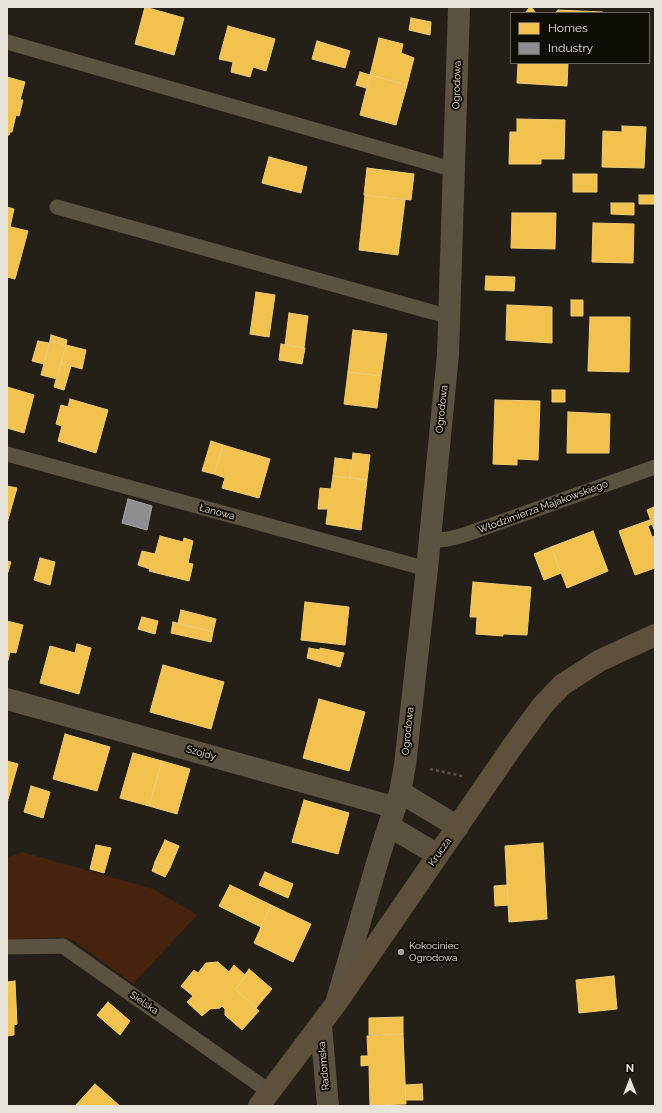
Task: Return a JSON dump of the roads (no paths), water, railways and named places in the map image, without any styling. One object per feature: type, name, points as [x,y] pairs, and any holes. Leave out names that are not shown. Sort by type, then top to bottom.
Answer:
[{"type":"street","name":"Ogrodowa","points":[[335,1005],[395,809],[405,765],[427,569],[448,354],[459,7]]},
{"type":"street","name":"Krucza","points":[[264,1099],[321,1026],[512,747],[542,706],[562,685],[599,661],[655,635]]},
{"type":"street","name":"Szojdy","points":[[7,699],[363,798],[395,809]]},
{"type":"street","points":[[395,809],[458,827]]},
{"type":"street","points":[[395,809],[438,855]]},
{"type":"street","name":"Radomska","points":[[321,1026],[328,1106]]},
{"type":"lane","points":[[7,42],[454,170]]},
{"type":"lane","points":[[57,207],[449,316]]},
{"type":"lane","name":"Łanowa","points":[[7,454],[427,569]]},
{"type":"lane","name":"Włodzimierza Majakowskiego","points":[[429,541],[448,539],[464,535],[655,466]]},
{"type":"lane","name":"Sielska","points":[[7,947],[63,946],[264,1099]]},
{"type":"place","name":"Kokociniec Ogrodowa","points":[[401,952]]}]
